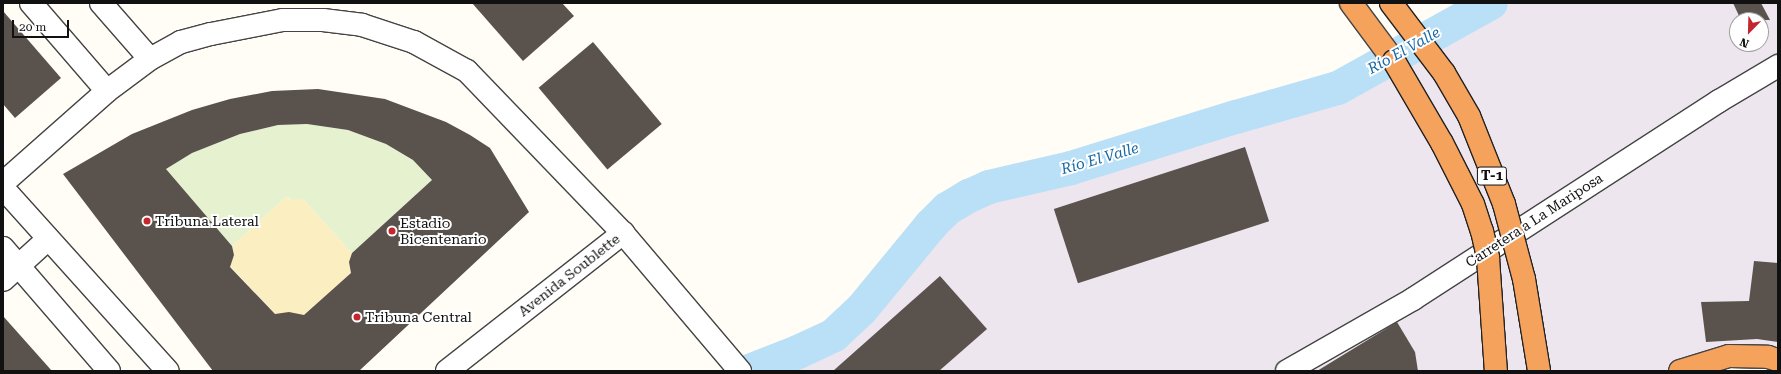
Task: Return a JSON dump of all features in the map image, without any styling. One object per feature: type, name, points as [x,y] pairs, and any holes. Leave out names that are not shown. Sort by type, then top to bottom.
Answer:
[{"type":"highway","name":"T-1","points":[[1351,3],[1394,61],[1442,143],[1473,204],[1482,231],[1488,258],[1496,371]]},
{"type":"highway","name":"T-1","points":[[1392,3],[1444,73],[1469,116],[1506,211],[1524,279],[1539,371]]},
{"type":"highway","points":[[1680,371],[1729,356],[1768,357],[1778,360]]},
{"type":"street","points":[[31,3],[107,91]]},
{"type":"street","points":[[101,3],[150,59]]},
{"type":"street","points":[[3,183],[107,91],[150,59],[181,42],[211,34],[283,20],[323,20],[362,25],[414,42],[467,71],[623,232]]},
{"type":"street","name":"Carretera a La Mariposa","points":[[1287,371],[1413,299],[1718,101],[1778,66]]},
{"type":"street","points":[[3,188],[168,371]]},
{"type":"street","name":"Avenida Soublette","points":[[448,371],[623,232],[740,371]]},
{"type":"street","points":[[11,273],[48,239]]},
{"type":"street","points":[[3,248],[11,273],[109,371]]},
{"type":"shaded area","points":[[1512,3],[1778,3],[1778,366],[1738,360],[1694,371],[753,371],[836,328],[914,228],[931,214],[965,200],[1028,187],[1334,88]]},
{"type":"sand","points":[[286,197],[289,199],[303,199],[352,253],[349,262],[352,272],[302,318],[277,316],[229,265],[234,255],[232,246]]},
{"type":"green space","points":[[307,124],[348,130],[386,144],[413,160],[432,180],[352,253],[303,199],[293,200],[286,197],[232,246],[166,169],[192,153],[240,134],[278,125]]},
{"type":"building","points":[[472,3],[562,3],[574,16],[523,61]]},
{"type":"building","points":[[1733,3],[1761,3],[1766,12],[1737,12]]},
{"type":"building","points":[[3,11],[61,78],[15,118],[3,104]]},
{"type":"building","points":[[593,42],[662,124],[607,170],[539,88]]},
{"type":"building","points":[[318,89],[385,99],[446,122],[490,148],[529,212],[359,371],[213,371],[63,174],[132,134],[192,110],[230,99],[272,91]],"holes":[[[307,124],[348,130],[386,144],[413,160],[432,180],[352,253],[349,262],[351,273],[304,315],[289,312],[275,314],[230,267],[234,255],[232,246],[166,169],[192,153],[240,134],[278,125]]]},
{"type":"building","points":[[1245,147],[1269,221],[1078,283],[1054,209]]},
{"type":"building","points":[[1754,261],[1778,263],[1778,342],[1757,339],[1706,342],[1701,302],[1749,301]]},
{"type":"building","points":[[940,276],[987,329],[939,371],[833,371]]},
{"type":"building","points":[[3,316],[52,371],[3,371]]},
{"type":"building","points":[[1397,322],[1415,352],[1418,371],[1317,371]]},
{"type":"waterway","name":"Río El Valle","points":[[749,371],[798,352],[834,335],[861,310],[931,225],[947,209],[969,196],[989,187],[1071,168],[1236,117],[1338,88],[1491,3]]},
{"type":"place","name":"Tribuna Lateral","points":[[147,221]]},
{"type":"place","name":"Estadio Bicentenario","points":[[392,231]]},
{"type":"place","name":"Tribuna Central","points":[[357,317]]}]
